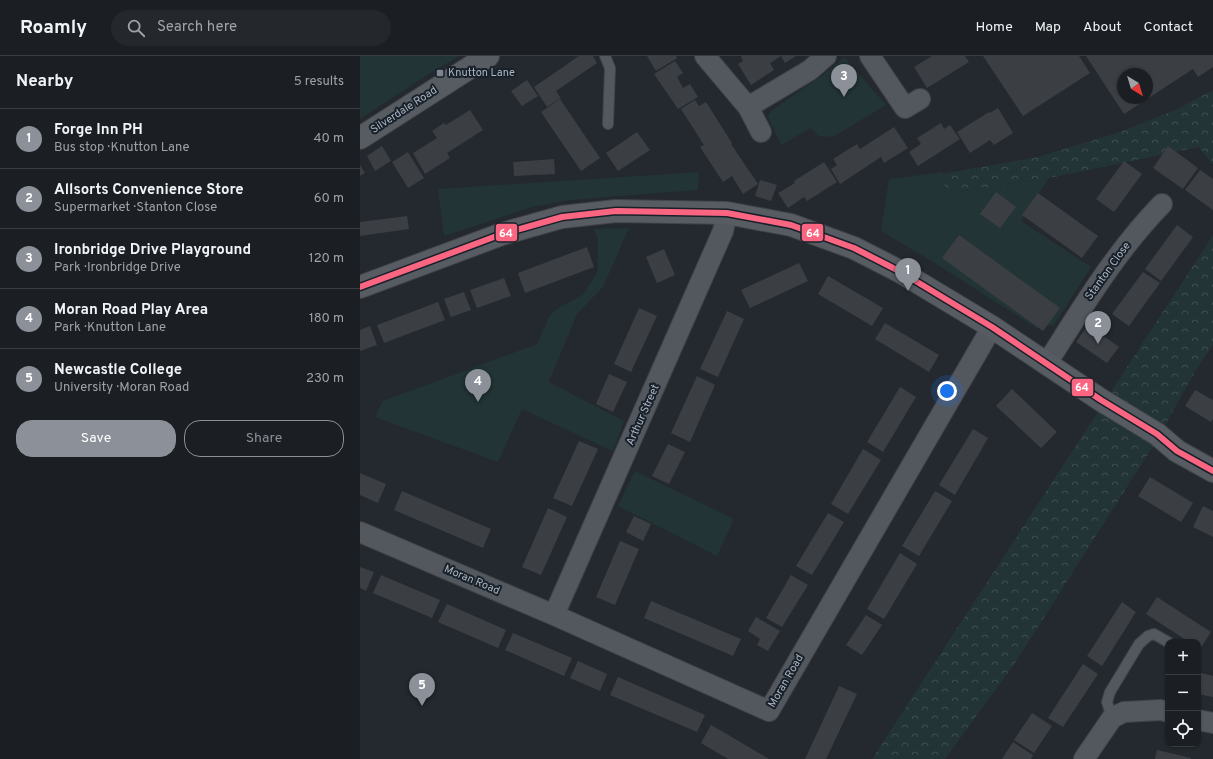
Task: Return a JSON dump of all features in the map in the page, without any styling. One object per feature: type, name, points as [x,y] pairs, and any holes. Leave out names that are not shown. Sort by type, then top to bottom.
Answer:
[{"type":"main road","name":"Silverdale Road","points":[[360,138],[488,56]]},
{"type":"main road","points":[[360,287],[502,234],[562,217],[616,211],[727,213],[791,225],[854,248],[899,271],[992,327],[1101,400],[1157,434],[1177,450],[1213,470]]},
{"type":"street","points":[[704,56],[748,108],[761,132]]},
{"type":"street","points":[[748,108],[810,70],[826,56]]},
{"type":"street","points":[[870,56],[905,108],[920,99]]},
{"type":"street","name":"Stanton Close","points":[[1047,363],[1102,276],[1147,219],[1162,204]]},
{"type":"street","name":"Arthur Street","points":[[554,615],[723,231],[727,213]]},
{"type":"street","name":"Moran Road","points":[[360,532],[554,615],[769,711],[992,327]]},
{"type":"street","points":[[1084,759],[1112,718],[1124,712],[1161,710],[1165,711]]},
{"type":"street","points":[[1201,721],[1213,724]]},
{"type":"lane","points":[[605,56],[610,68],[608,124]]},
{"type":"lane","points":[[1112,718],[1107,702],[1110,692],[1139,644],[1148,636],[1154,634],[1165,640]]},
{"type":"green space","points":[[360,56],[459,56],[360,119]]},
{"type":"green space","points":[[844,57],[886,105],[833,137],[818,136],[811,128],[781,145],[768,117],[771,111],[823,75]]},
{"type":"green space","points":[[1213,90],[1213,164],[1199,147],[1049,178],[946,194],[942,174],[1038,157],[1120,132],[1175,110]]},
{"type":"green space","points":[[699,172],[698,190],[570,200],[532,207],[444,236],[438,189]]},
{"type":"green space","points":[[942,172],[946,194],[1049,178],[1021,221],[1091,267],[1054,325],[1036,328],[935,263],[881,231],[889,179]]},
{"type":"green space","points":[[629,228],[603,287],[577,314],[549,382],[624,421],[613,451],[522,409],[498,462],[375,417],[383,401],[537,344],[550,315],[560,307],[584,294],[598,271],[598,240],[594,229]]},
{"type":"green space","points":[[1213,235],[1213,345],[1197,368],[1155,443],[1015,663],[945,759],[872,759]]},
{"type":"green space","points":[[635,471],[734,519],[717,556],[618,506]]},
{"type":"building","points":[[579,56],[593,56],[597,63],[556,91],[561,98],[547,107],[534,87]]},
{"type":"building","points":[[647,56],[676,56],[677,58],[656,71]]},
{"type":"building","points":[[742,56],[781,56],[770,63],[774,70],[751,85],[738,64],[743,61]]},
{"type":"building","points":[[781,56],[796,56],[785,63]]},
{"type":"building","points":[[932,56],[965,56],[969,62],[927,88],[914,67]]},
{"type":"building","points":[[983,56],[1079,56],[1090,73],[1023,116]]},
{"type":"building","points":[[1086,56],[1213,56],[1213,67],[1198,77],[1193,69],[1153,95],[1153,68],[1117,68],[1117,103]]},
{"type":"building","points":[[675,61],[683,73],[677,77],[683,88],[690,84],[698,97],[678,109],[654,74]]},
{"type":"building","points":[[527,80],[538,96],[522,106],[511,91]]},
{"type":"building","points":[[560,99],[600,158],[581,171],[541,112]]},
{"type":"building","points":[[695,100],[699,106],[706,102],[732,143],[731,144],[758,184],[743,194],[732,176],[723,182],[700,147],[704,145],[681,109]]},
{"type":"building","points":[[1117,104],[1139,104],[1124,114]]},
{"type":"building","points":[[998,108],[1013,133],[994,145],[990,140],[970,153],[957,132]]},
{"type":"building","points":[[470,110],[483,130],[447,153],[450,158],[425,174],[413,153],[437,138],[432,131],[444,123],[446,125]]},
{"type":"building","points":[[941,123],[944,129],[950,125],[960,139],[918,166],[909,152],[921,144],[917,138]]},
{"type":"building","points":[[894,127],[908,148],[884,163],[881,157],[840,184],[831,169],[837,165],[833,159],[857,144],[860,149]]},
{"type":"building","points":[[637,132],[650,150],[618,171],[606,153]]},
{"type":"building","points":[[382,146],[391,161],[375,171],[367,156]]},
{"type":"building","points":[[1168,146],[1198,168],[1183,189],[1153,168]]},
{"type":"building","points":[[408,152],[424,178],[408,188],[392,162]]},
{"type":"building","points":[[554,159],[555,174],[514,176],[513,162]]},
{"type":"building","points":[[1124,161],[1142,174],[1114,212],[1096,199]]},
{"type":"building","points":[[824,162],[837,182],[807,201],[804,197],[788,208],[778,193],[795,183],[794,181]]},
{"type":"building","points":[[360,165],[365,173],[360,176]]},
{"type":"building","points":[[1200,170],[1213,179],[1213,210],[1185,190]]},
{"type":"building","points":[[760,180],[777,185],[771,201],[755,196]]},
{"type":"building","points":[[996,192],[1016,207],[1000,228],[980,214]]},
{"type":"building","points":[[1038,193],[1098,236],[1082,258],[1022,215]]},
{"type":"building","points":[[407,216],[409,229],[360,236],[360,222]]},
{"type":"building","points":[[1177,225],[1193,237],[1161,281],[1145,269]]},
{"type":"building","points":[[959,235],[1060,308],[1043,331],[942,258]]},
{"type":"building","points":[[587,247],[594,267],[525,293],[518,273]]},
{"type":"building","points":[[664,249],[675,275],[657,283],[646,257]]},
{"type":"building","points":[[799,263],[808,281],[750,308],[741,290]]},
{"type":"building","points":[[1143,272],[1160,283],[1129,326],[1112,314]]},
{"type":"building","points":[[828,276],[883,308],[872,326],[818,294]]},
{"type":"building","points":[[504,278],[511,296],[477,308],[470,290]]},
{"type":"building","points":[[464,292],[471,310],[451,317],[444,299]]},
{"type":"building","points":[[438,302],[445,320],[384,343],[377,325]]},
{"type":"building","points":[[639,308],[657,316],[631,372],[614,364]]},
{"type":"building","points":[[727,311],[744,319],[718,377],[700,369]]},
{"type":"building","points":[[885,323],[939,355],[929,372],[875,339]]},
{"type":"building","points":[[1088,325],[1119,347],[1107,363],[1076,342]]},
{"type":"building","points":[[370,326],[377,345],[360,351],[360,330]]},
{"type":"building","points":[[609,374],[627,382],[613,412],[596,404]]},
{"type":"building","points":[[697,376],[715,385],[690,442],[671,433]]},
{"type":"building","points":[[900,387],[916,397],[883,452],[867,442]]},
{"type":"building","points":[[1012,389],[1057,432],[1041,448],[996,406]]},
{"type":"building","points":[[1195,390],[1213,400],[1213,419],[1211,422],[1185,406]]},
{"type":"building","points":[[973,429],[988,438],[955,495],[939,485]]},
{"type":"building","points":[[579,441],[598,449],[572,506],[553,498]]},
{"type":"building","points":[[668,444],[685,452],[669,484],[652,476]]},
{"type":"building","points":[[863,449],[881,460],[848,514],[831,504]]},
{"type":"building","points":[[360,473],[386,484],[378,503],[360,495]]},
{"type":"building","points":[[1150,477],[1193,503],[1181,522],[1138,496]]},
{"type":"building","points":[[402,491],[491,529],[483,548],[394,510]]},
{"type":"building","points":[[935,491],[952,501],[919,556],[902,546]]},
{"type":"building","points":[[1203,506],[1213,511],[1213,537],[1193,527]]},
{"type":"building","points":[[548,508],[567,517],[541,575],[522,567]]},
{"type":"building","points":[[828,513],[844,522],[812,575],[796,566]]},
{"type":"building","points":[[634,516],[651,524],[643,541],[626,532]]},
{"type":"building","points":[[620,541],[639,549],[615,605],[596,597]]},
{"type":"building","points":[[900,553],[917,564],[884,619],[867,609]]},
{"type":"building","points":[[360,567],[374,572],[366,591],[360,588]]},
{"type":"building","points":[[381,575],[440,600],[432,618],[373,593]]},
{"type":"building","points":[[791,575],[808,585],[782,627],[766,618]]},
{"type":"building","points":[[1157,597],[1211,632],[1201,647],[1201,639],[1184,639],[1146,614]]},
{"type":"building","points":[[651,601],[741,639],[733,656],[644,618]]},
{"type":"building","points":[[1122,602],[1136,612],[1102,666],[1087,656]]},
{"type":"building","points":[[447,604],[506,630],[498,648],[438,622]]},
{"type":"building","points":[[866,615],[882,625],[862,655],[846,645]]},
{"type":"building","points":[[756,617],[780,631],[768,651],[757,645],[760,639],[748,631]]},
{"type":"building","points":[[513,633],[572,658],[564,676],[505,650]]},
{"type":"building","points":[[578,661],[607,674],[600,691],[570,678]]},
{"type":"building","points":[[1083,664],[1098,674],[1063,727],[1048,718]]},
{"type":"building","points":[[1201,673],[1213,676],[1213,697],[1201,695]]},
{"type":"building","points":[[618,677],[705,715],[697,732],[610,695]]},
{"type":"building","points":[[839,686],[857,694],[826,759],[805,759]]},
{"type":"building","points":[[1032,713],[1052,726],[1034,753],[1014,740]]},
{"type":"building","points":[[711,725],[769,759],[728,759],[701,743]]},
{"type":"building","points":[[1013,742],[1033,755],[1031,759],[1002,759]]},
{"type":"building","points":[[1157,750],[1191,758],[1191,759],[1155,759]]},
{"type":"transit line","name":"64","points":[[360,287],[502,234],[562,217],[616,211],[727,213],[791,225],[854,248],[899,271],[992,327],[1101,400],[1157,434],[1177,451],[1213,471]]},
{"type":"place","name":"Knutton Lane","points":[[440,73]]},
{"type":"place","name":"Ironbridge Drive Playground","points":[[844,97]]},
{"type":"place","name":"Forge Inn PH","points":[[908,291]]},
{"type":"place","name":"Allsorts Convenience Store","points":[[1098,344]]},
{"type":"place","name":"Moran Road Play Area","points":[[478,402]]},
{"type":"place","name":"Newcastle College","points":[[422,706]]}]
